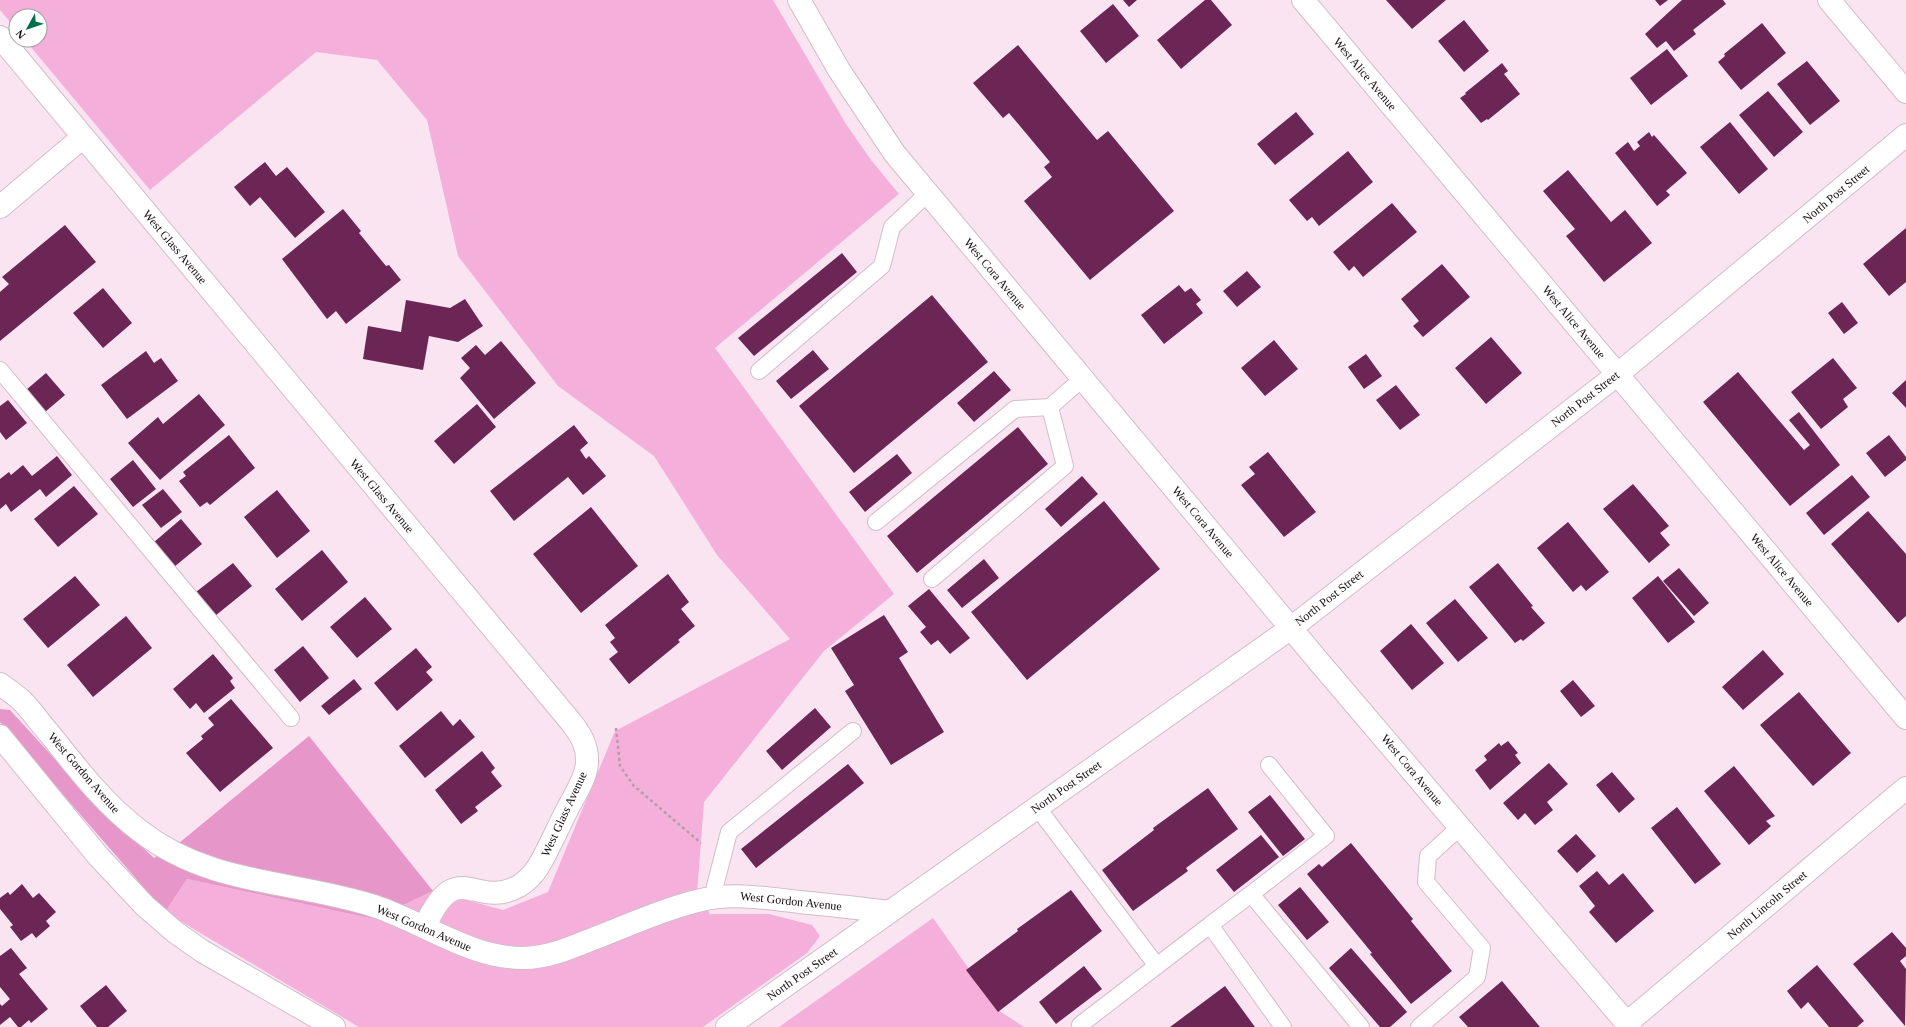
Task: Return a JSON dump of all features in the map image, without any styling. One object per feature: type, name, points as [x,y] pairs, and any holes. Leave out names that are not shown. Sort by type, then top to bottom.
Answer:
[{"type":"street","name":"West Cora Avenue","points":[[799,0],[839,70],[887,142],[928,194],[1291,628],[1629,1025]]},
{"type":"street","name":"West Alice Avenue","points":[[1303,0],[1906,718]]},
{"type":"street","points":[[1829,0],[1906,92]]},
{"type":"street","name":"West Glass Avenue","points":[[0,37],[566,716],[583,739],[587,757],[584,775],[544,857],[532,876],[518,886],[499,892],[462,887],[450,890],[436,902],[425,926]]},
{"type":"street","name":"North Post Street","points":[[727,1027],[1291,628],[1618,374],[1906,136]]},
{"type":"street","points":[[0,207],[82,137]]},
{"type":"street","name":"West Gordon Avenue","points":[[0,684],[21,700],[108,803],[141,832],[176,854],[200,866],[224,874],[350,899],[374,906],[425,926],[474,949],[491,954],[523,958],[542,956],[561,951],[672,908],[716,896],[749,896],[889,912]]},
{"type":"street","points":[[0,736],[98,856],[144,906],[175,932],[202,951],[334,1027]]},
{"type":"street","name":"North Lincoln Street","points":[[1629,1025],[1906,788]]},
{"type":"lane","points":[[759,371],[882,266],[892,226],[928,194]]},
{"type":"lane","points":[[0,370],[291,718]]},
{"type":"lane","points":[[876,522],[1015,409],[1050,407],[1082,378]]},
{"type":"lane","points":[[932,579],[1065,466],[1050,407]]},
{"type":"lane","points":[[716,896],[715,886],[729,832],[853,732]]},
{"type":"lane","points":[[1081,1027],[1080,1025],[1326,836],[1269,765]]},
{"type":"lane","points":[[1037,807],[1157,966]]},
{"type":"lane","points":[[1419,1027],[1477,977],[1482,948],[1426,882],[1428,856],[1460,827]]},
{"type":"lane","points":[[1251,894],[1361,1027]]},
{"type":"lane","points":[[1210,926],[1283,1027]]},
{"type":"path","points":[[616,728],[620,766],[634,786],[721,860]]},
{"type":"shaded area","points":[[0,0],[773,0],[846,124],[871,160],[899,194],[715,348],[894,594],[824,651],[704,802],[697,893],[710,914],[769,914],[812,925],[820,936],[807,953],[703,1027],[359,1027],[165,912],[187,879],[374,919],[433,891],[503,910],[548,892],[615,731],[790,639],[717,555],[654,456],[558,386],[458,256],[427,120],[377,60],[316,52],[150,190],[32,48],[48,48],[48,8],[8,8],[8,20],[0,10]]},
{"type":"shaded area","points":[[0,709],[10,710],[96,804],[154,858],[179,843],[309,736],[433,891],[374,919],[187,879],[165,912],[0,722]]},
{"type":"shaded area","points":[[933,918],[998,1010],[1024,1027],[779,1027]]},
{"type":"building","points":[[1123,0],[1137,0],[1129,7]]},
{"type":"building","points":[[1205,0],[1211,0],[1232,25],[1181,69],[1157,40]]},
{"type":"building","points":[[1386,0],[1446,0],[1412,29]]},
{"type":"building","points":[[1655,0],[1668,0],[1660,6]]},
{"type":"building","points":[[1682,0],[1723,0],[1726,4],[1693,30],[1696,34],[1674,51],[1666,41],[1657,48],[1645,34]]},
{"type":"building","points":[[1113,4],[1139,36],[1106,63],[1080,31]]},
{"type":"building","points":[[1464,20],[1489,51],[1464,72],[1438,41]]},
{"type":"building","points":[[1762,23],[1786,53],[1741,90],[1718,62],[1725,56],[1724,54]]},
{"type":"building","points":[[1018,45],[1097,140],[1108,131],[1174,211],[1090,280],[1024,201],[1052,177],[1044,167],[1050,162],[1009,113],[1003,118],[973,83]]},
{"type":"building","points":[[1667,49],[1688,76],[1651,105],[1630,78]]},
{"type":"building","points":[[1807,61],[1840,101],[1810,125],[1777,84]]},
{"type":"building","points":[[1502,63],[1508,71],[1504,74],[1520,94],[1488,120],[1487,119],[1481,123],[1460,98]]},
{"type":"building","points":[[1768,91],[1803,132],[1774,157],[1739,115]]},
{"type":"building","points":[[1296,112],[1314,134],[1275,165],[1257,144]]},
{"type":"building","points":[[1730,122],[1768,169],[1739,194],[1700,147]]},
{"type":"building","points":[[1649,132],[1652,137],[1654,135],[1687,173],[1666,191],[1670,195],[1657,206],[1615,153],[1628,142],[1634,151],[1640,146],[1637,142]]},
{"type":"building","points":[[1348,151],[1373,182],[1319,226],[1312,217],[1307,221],[1289,200]]},
{"type":"building","points":[[265,162],[276,176],[287,167],[325,212],[295,238],[260,197],[250,206],[234,187]]},
{"type":"building","points":[[1568,170],[1611,222],[1625,210],[1652,243],[1604,282],[1566,236],[1575,229],[1543,191]]},
{"type":"building","points":[[1392,203],[1417,232],[1363,277],[1354,266],[1349,271],[1333,252]]},
{"type":"building","points":[[343,209],[361,231],[359,233],[386,266],[389,265],[401,280],[346,324],[336,311],[327,319],[282,259]]},
{"type":"building","points":[[65,225],[96,262],[0,341],[0,292],[9,284],[2,277]]},
{"type":"building","points":[[1906,228],[1906,282],[1889,296],[1863,264]]},
{"type":"building","points":[[842,253],[857,272],[754,356],[738,338]]},
{"type":"building","points":[[1442,264],[1470,297],[1423,337],[1413,326],[1419,321],[1401,299]]},
{"type":"building","points":[[1247,271],[1261,287],[1237,307],[1223,291]]},
{"type":"building","points":[[1179,285],[1185,292],[1191,288],[1201,300],[1196,304],[1203,313],[1164,344],[1141,315]]},
{"type":"building","points":[[103,288],[132,323],[103,348],[73,313]]},
{"type":"building","points":[[932,295],[988,362],[854,473],[799,406]]},
{"type":"building","points":[[465,299],[483,326],[458,342],[429,336],[423,370],[363,359],[368,326],[401,332],[406,300],[450,308]]},
{"type":"building","points":[[1842,302],[1858,323],[1844,334],[1828,313]]},
{"type":"building","points":[[1491,337],[1522,373],[1486,404],[1455,368]]},
{"type":"building","points":[[1274,340],[1298,369],[1265,396],[1241,368]]},
{"type":"building","points":[[501,341],[536,383],[494,419],[460,378],[470,368],[461,358],[476,345],[485,355]]},
{"type":"building","points":[[813,350],[829,369],[791,399],[776,381]]},
{"type":"building","points":[[146,351],[154,363],[161,358],[178,381],[127,419],[101,385]]},
{"type":"building","points":[[1366,354],[1382,376],[1364,389],[1348,367]]},
{"type":"building","points":[[1833,358],[1857,388],[1843,399],[1848,407],[1821,429],[1791,392]]},
{"type":"building","points":[[994,371],[1011,390],[974,422],[957,403]]},
{"type":"building","points":[[1738,372],[1804,450],[1810,445],[1789,420],[1799,412],[1840,465],[1790,506],[1703,402]]},
{"type":"building","points":[[46,373],[65,395],[45,412],[26,390]]},
{"type":"building","points":[[1906,380],[1906,408],[1892,393]]},
{"type":"building","points":[[1396,385],[1420,415],[1400,430],[1376,400]]},
{"type":"building","points":[[199,394],[225,425],[160,480],[128,443],[158,417],[163,424]]},
{"type":"building","points":[[8,400],[27,423],[6,440],[0,432],[0,406]]},
{"type":"building","points":[[477,404],[496,427],[454,464],[434,441]]},
{"type":"building","points":[[574,425],[588,443],[580,450],[586,459],[589,456],[606,476],[583,495],[568,477],[514,521],[490,491]]},
{"type":"building","points":[[1018,427],[1048,464],[917,573],[887,536]]},
{"type":"building","points":[[229,435],[255,468],[210,505],[207,502],[200,507],[179,481],[186,476],[183,472]]},
{"type":"building","points":[[1889,435],[1906,457],[1906,460],[1885,477],[1866,453]]},
{"type":"building","points":[[1268,452],[1316,512],[1284,537],[1241,485],[1255,474],[1249,467]]},
{"type":"building","points":[[897,454],[912,473],[865,512],[849,492]]},
{"type":"building","points":[[57,456],[72,475],[46,497],[40,489],[11,512],[6,504],[0,509],[0,479],[9,472],[11,475],[23,465],[32,476]]},
{"type":"building","points":[[133,460],[156,489],[133,507],[110,479]]},
{"type":"building","points":[[1852,475],[1870,497],[1824,535],[1806,513]]},
{"type":"building","points":[[1082,476],[1098,494],[1061,527],[1045,509]]},
{"type":"building","points":[[1633,484],[1669,526],[1660,533],[1670,545],[1649,563],[1603,509]]},
{"type":"building","points":[[74,486],[98,514],[58,547],[34,519]]},
{"type":"building","points":[[163,489],[182,512],[161,528],[142,505]]},
{"type":"building","points":[[277,490],[310,531],[277,558],[244,517]]},
{"type":"building","points":[[1104,501],[1160,569],[1027,680],[971,612]]},
{"type":"building","points":[[591,507],[638,566],[581,613],[533,554]]},
{"type":"building","points":[[1868,511],[1906,554],[1906,616],[1898,623],[1831,544]]},
{"type":"building","points":[[181,519],[202,544],[174,567],[153,543]]},
{"type":"building","points":[[1568,522],[1609,572],[1586,591],[1581,585],[1573,592],[1537,548]]},
{"type":"building","points":[[322,550],[348,582],[302,621],[275,589]]},
{"type":"building","points":[[984,559],[999,578],[962,608],[947,590]]},
{"type":"building","points":[[233,563],[252,586],[215,616],[196,592]]},
{"type":"building","points":[[1498,563],[1545,623],[1523,641],[1521,639],[1515,643],[1469,587]]},
{"type":"building","points":[[1679,568],[1709,603],[1694,616],[1663,581]]},
{"type":"building","points":[[668,574],[689,602],[681,609],[695,626],[678,640],[680,642],[629,684],[609,659],[618,652],[610,642],[615,638],[605,625]]},
{"type":"building","points":[[75,576],[100,605],[48,648],[23,619]]},
{"type":"building","points":[[1658,576],[1695,622],[1668,643],[1632,598]]},
{"type":"building","points":[[929,589],[970,638],[950,654],[938,640],[931,645],[920,632],[926,627],[908,606]]},
{"type":"building","points":[[365,597],[392,629],[357,658],[330,627]]},
{"type":"building","points":[[1455,599],[1488,638],[1458,662],[1426,623]]},
{"type":"building","points":[[884,615],[908,652],[899,658],[944,732],[891,765],[845,691],[854,685],[831,648]]},
{"type":"building","points":[[126,616],[152,648],[93,697],[67,665]]},
{"type":"building","points":[[1411,624],[1444,663],[1412,690],[1380,651]]},
{"type":"building","points":[[303,646],[329,678],[300,702],[274,670]]},
{"type":"building","points":[[416,648],[432,667],[426,672],[433,680],[397,711],[374,683]]},
{"type":"building","points":[[1763,650],[1784,674],[1743,710],[1722,687]]},
{"type":"building","points":[[213,654],[233,678],[230,681],[235,688],[204,713],[196,703],[190,709],[173,689]]},
{"type":"building","points":[[354,679],[362,689],[329,715],[321,706]]},
{"type":"building","points":[[1573,680],[1595,706],[1581,717],[1560,691]]},
{"type":"building","points":[[1799,692],[1851,753],[1813,786],[1760,725]]},
{"type":"building","points":[[231,699],[273,748],[220,792],[186,753],[203,739],[201,736],[214,725],[208,718]]},
{"type":"building","points":[[815,708],[831,727],[782,770],[766,751]]},
{"type":"building","points":[[441,711],[453,726],[460,719],[475,737],[425,778],[399,746]]},
{"type":"building","points":[[1508,741],[1518,753],[1515,755],[1521,763],[1490,790],[1475,770],[1487,760],[1484,756],[1499,743],[1501,746]]},
{"type":"building","points":[[482,751],[495,768],[491,772],[502,786],[475,807],[478,811],[461,824],[435,790]]},
{"type":"building","points":[[1549,763],[1568,784],[1547,802],[1553,810],[1535,825],[1525,813],[1518,820],[1503,803]]},
{"type":"building","points":[[848,764],[864,783],[756,868],[741,849]]},
{"type":"building","points":[[1734,766],[1775,816],[1766,821],[1771,826],[1749,845],[1704,791]]},
{"type":"building","points":[[1612,772],[1635,799],[1619,813],[1596,785]]},
{"type":"building","points":[[1208,788],[1238,829],[1186,868],[1188,871],[1133,911],[1102,870],[1154,830],[1153,828]]},
{"type":"building","points":[[1270,795],[1305,839],[1283,856],[1248,812]]},
{"type":"building","points":[[1677,807],[1721,864],[1695,884],[1651,828]]},
{"type":"building","points":[[1576,834],[1596,856],[1577,873],[1557,851]]},
{"type":"building","points":[[1261,835],[1279,857],[1234,892],[1216,870]]},
{"type":"building","points":[[1351,843],[1413,919],[1411,921],[1452,971],[1411,1004],[1370,954],[1372,953],[1307,874],[1319,864],[1322,867]]},
{"type":"building","points":[[1597,871],[1609,885],[1623,873],[1654,911],[1616,943],[1589,912],[1595,906],[1579,886]]},
{"type":"building","points":[[22,884],[33,898],[39,893],[56,912],[46,921],[50,926],[36,938],[32,933],[21,941],[10,927],[13,925],[0,909],[0,898],[8,892],[10,895]]},
{"type":"building","points":[[1300,887],[1329,922],[1307,940],[1278,905]]},
{"type":"building","points":[[1071,890],[1102,931],[998,1012],[966,970],[1018,931],[1017,929]]},
{"type":"building","points":[[1892,932],[1906,948],[1906,956],[1900,961],[1906,969],[1905,1026],[1853,964]]},
{"type":"building","points":[[11,948],[27,968],[19,974],[48,1009],[31,1023],[29,1020],[21,1027],[18,1027],[10,1017],[0,1025],[0,1004],[2,1006],[10,999],[0,987],[0,956]]},
{"type":"building","points":[[1351,948],[1407,1012],[1390,1027],[1380,1027],[1329,968]]},
{"type":"building","points":[[1817,965],[1864,1021],[1857,1027],[1829,1027],[1808,1002],[1801,1009],[1787,991]]},
{"type":"building","points":[[1084,966],[1102,989],[1056,1024],[1039,1002]]},
{"type":"building","points":[[1502,981],[1540,1027],[1468,1027],[1459,1017]]},
{"type":"building","points":[[106,985],[127,1011],[108,1027],[97,1027],[80,1006]]},
{"type":"building","points":[[1225,986],[1255,1027],[1170,1027]]}]
